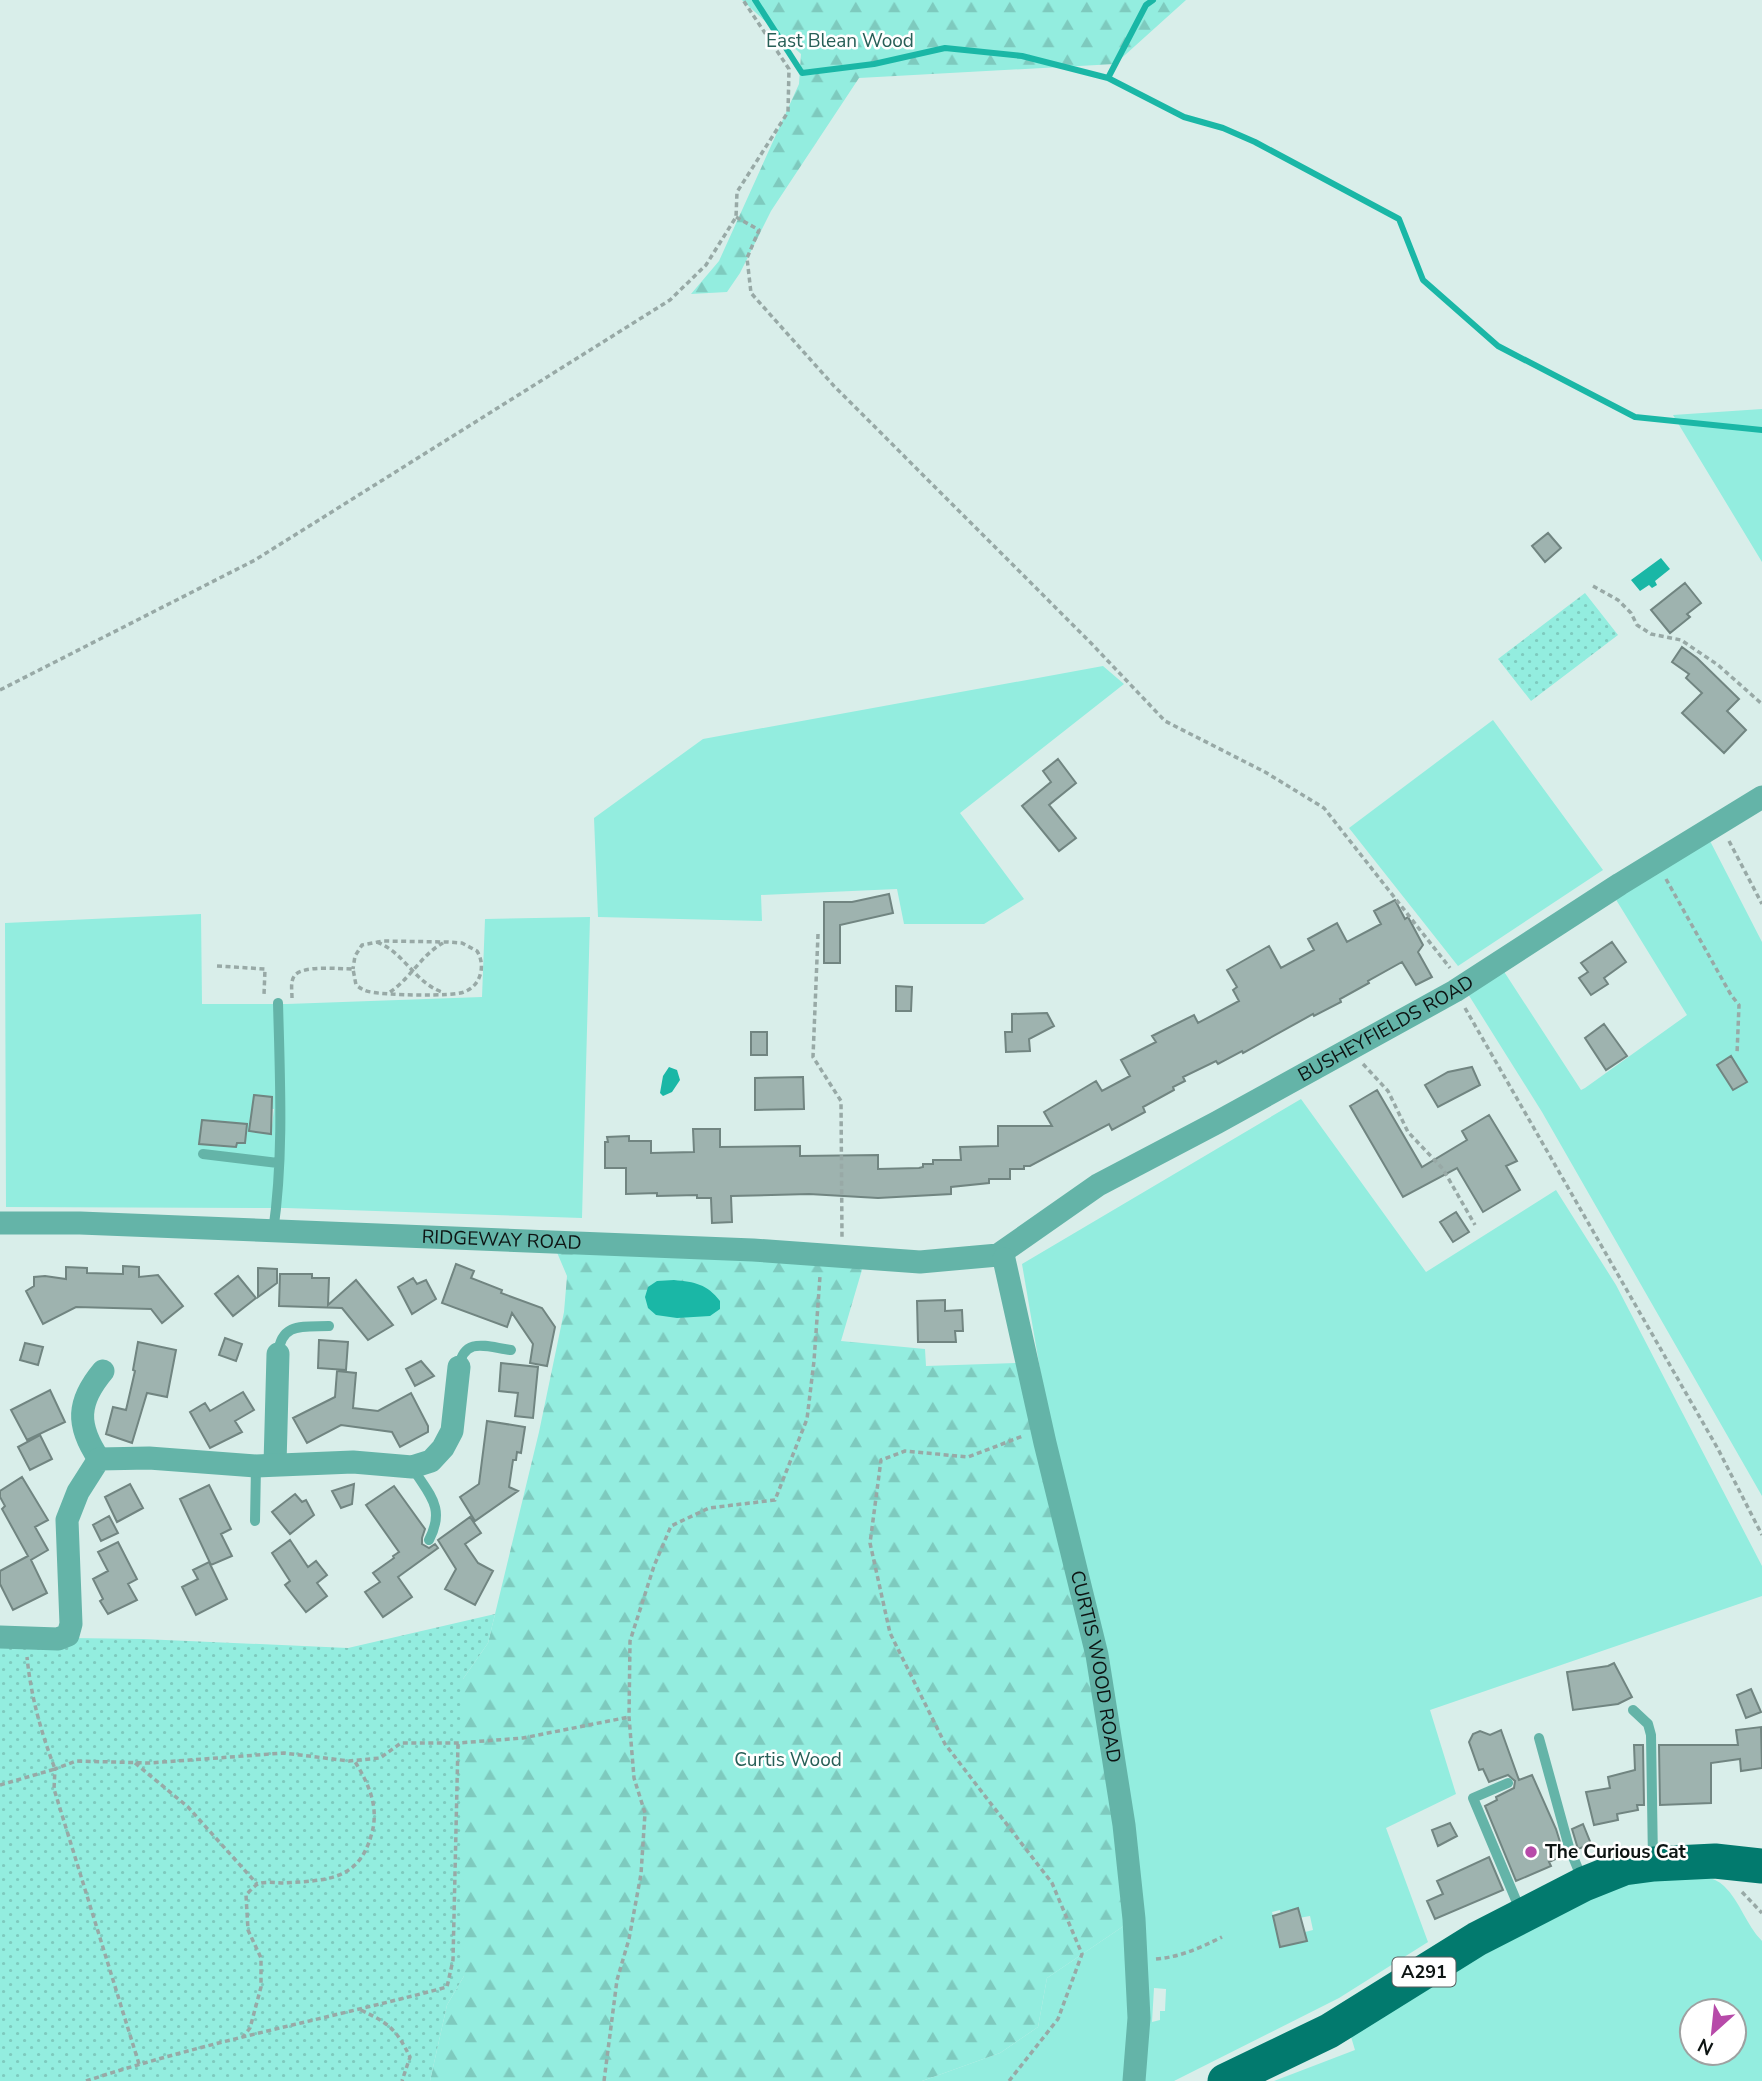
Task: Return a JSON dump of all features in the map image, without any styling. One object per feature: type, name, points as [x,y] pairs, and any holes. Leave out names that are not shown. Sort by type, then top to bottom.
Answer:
[{"type":"main road","name":"A291","points":[[1226,2081],[1329,2031],[1522,1914],[1574,1861],[1624,1868],[1715,1861],[1762,1866]]},
{"type":"street","name":"BUSHEYFIELDS ROAD","points":[[1002,1255],[1098,1185],[1216,1124],[1455,991],[1762,797]]},
{"type":"street","name":"RIDGEWAY ROAD","points":[[0,1223],[80,1223],[753,1250],[919,1262],[1002,1255]]},
{"type":"street","name":"CURTIS WOOD ROAD","points":[[1002,1255],[1097,1655],[1124,1825],[1134,1919],[1139,2018],[1134,2081]]},
{"type":"street","points":[[266,1465],[278,1354]]},
{"type":"street","points":[[99,1459],[149,1458],[266,1465],[353,1462],[412,1467],[431,1461],[443,1448],[452,1431],[459,1367]]},
{"type":"street","points":[[99,1459],[84,1430],[82,1416],[91,1385],[103,1371]]},
{"type":"street","points":[[0,1637],[58,1639],[68,1635],[71,1629],[68,1520],[78,1492],[99,1459]]},
{"type":"lane","points":[[273,1232],[277,1207],[280,1109],[278,1003]]},
{"type":"lane","points":[[203,1154],[278,1163]]},
{"type":"lane","points":[[278,1354],[279,1341],[287,1332],[329,1326]]},
{"type":"lane","points":[[459,1367],[467,1348],[475,1346],[511,1350]]},
{"type":"lane","points":[[255,1521],[266,1465]]},
{"type":"lane","points":[[412,1467],[438,1513],[436,1527],[429,1540]]},
{"type":"lane","points":[[1633,1710],[1648,1724],[1651,1735],[1654,1864]]},
{"type":"lane","points":[[1539,1738],[1574,1861]]},
{"type":"lane","points":[[1508,1783],[1473,1798],[1522,1914]]},
{"type":"path","points":[[0,690],[255,560],[670,300],[706,265],[737,217],[737,192],[788,113],[789,69],[743,0]]},
{"type":"path","points":[[737,217],[759,230],[747,258],[751,293],[834,386],[1089,640],[1165,721],[1265,772],[1324,808],[1450,969],[1455,991],[1718,1449],[1762,1535]]},
{"type":"path","points":[[1593,586],[1618,600],[1631,613],[1637,625],[1651,634],[1681,640],[1718,665],[1762,704]]},
{"type":"path","points":[[1720,824],[1762,904]]},
{"type":"path","points":[[1656,862],[1739,1005],[1737,1054]]},
{"type":"path","points":[[604,2081],[617,1980],[629,1939],[642,1861],[645,1813],[634,1778],[629,1717],[630,1641],[654,1566],[671,1526],[709,1508],[775,1500],[807,1419],[832,1256],[841,1101],[813,1057],[818,934]]},
{"type":"path","points":[[367,942],[448,942],[474,947],[480,956],[482,964],[479,979],[472,988],[463,993],[387,993],[363,990],[356,985],[352,969],[358,949],[367,942]]},
{"type":"path","points":[[375,942],[401,956],[424,983],[448,994]]},
{"type":"path","points":[[387,993],[402,983],[430,951],[448,942]]},
{"type":"path","points":[[216,966],[265,968],[264,995],[268,1002],[287,1004],[291,1000],[292,981],[301,971],[352,969]]},
{"type":"path","points":[[1349,1050],[1388,1091],[1408,1132],[1443,1169],[1475,1225]]},
{"type":"path","points":[[1009,2081],[1058,2019],[1082,1954],[1052,1883],[945,1744],[890,1633],[870,1543],[881,1460],[905,1451],[968,1457],[1042,1430]]},
{"type":"path","points":[[25,1638],[30,1685],[40,1729],[55,1769],[54,1789],[139,2064]]},
{"type":"path","points":[[0,1785],[76,1760],[197,1761],[284,1753],[354,1760],[380,1758],[401,1743],[458,1743],[523,1738],[629,1717]]},
{"type":"path","points":[[86,2081],[139,2064],[447,1987],[453,1960],[458,1743]]},
{"type":"path","points":[[242,2038],[250,2028],[261,1987],[261,1958],[248,1930],[246,1895],[257,1884],[324,1879],[351,1871],[366,1854],[373,1829],[374,1804],[368,1782],[354,1760]]},
{"type":"path","points":[[135,1762],[188,1807],[257,1884]]},
{"type":"path","points":[[1136,1960],[1171,1958],[1222,1937]]},
{"type":"path","points":[[360,2010],[398,2032],[410,2057],[402,2081]]},
{"type":"green space","name":"East Blean Wood","points":[[742,0],[1186,0],[1115,64],[859,78],[771,211],[740,273],[727,292],[691,294],[719,261],[799,84],[801,54]]},
{"type":"green space","points":[[1762,409],[1762,562],[1673,415]]},
{"type":"green space","points":[[1585,593],[1618,635],[1531,701],[1498,659]]},
{"type":"green space","points":[[1103,666],[1124,684],[960,813],[1024,899],[984,924],[904,924],[897,889],[761,895],[762,921],[598,917],[594,818],[703,739]]},
{"type":"green space","points":[[1493,720],[1603,870],[1458,966],[1349,828]]},
{"type":"green space","points":[[1709,839],[1762,942],[1762,1496],[1542,1112],[1468,994],[1503,970],[1581,1090],[1585,1088],[1687,1015],[1615,898]]},
{"type":"green space","points":[[201,914],[202,1004],[287,1004],[482,997],[485,919],[590,917],[582,1218],[286,1208],[6,1207],[5,923]],"holes":[[[252,1107],[274,1109],[271,1134],[249,1131]],[[202,1120],[246,1124],[245,1143],[237,1143],[235,1147],[200,1144]]]},
{"type":"green space","points":[[1301,1099],[1426,1272],[1556,1190],[1616,1285],[1762,1566],[1762,1596],[1430,1710],[1456,1794],[1386,1828],[1428,1942],[1339,1998],[1174,2081],[922,2081],[1000,2053],[1038,2027],[1047,1978],[1134,1919],[1022,1264]],"holes":[[[1280,1910],[1282,1921],[1310,1916],[1313,1930],[1305,1932],[1307,1941],[1281,1947],[1272,1912]],[[1154,1988],[1166,1989],[1165,2011],[1160,2011],[1160,2020],[1152,2022]]]},
{"type":"green space","name":"Curtis Wood","points":[[553,1243],[864,1263],[841,1341],[925,1349],[926,1366],[1016,1363],[1097,1655],[1134,1919],[1047,1978],[1038,2027],[1000,2053],[922,2081],[430,2081],[447,2005],[464,1976],[454,1814],[463,1679],[488,1643],[539,1432],[564,1312],[567,1276]]},
{"type":"green space","points":[[495,1614],[488,1643],[463,1679],[464,1976],[447,2005],[430,2081],[0,2081],[0,1637],[143,1639],[348,1648]]},
{"type":"green space","points":[[1653,1875],[1700,1876],[1717,1881],[1730,1892],[1762,1941],[1762,2081],[1274,2081],[1355,2050],[1349,2030],[1597,1892]]},
{"type":"shaded area","points":[[1661,558],[1670,569],[1655,581],[1657,585],[1652,588],[1649,585],[1640,591],[1631,580]]},
{"type":"shaded area","points":[[669,1067],[677,1070],[680,1080],[672,1092],[663,1096],[660,1093],[663,1076]]},
{"type":"shaded area","points":[[674,1280],[705,1287],[720,1301],[720,1309],[710,1316],[677,1318],[656,1315],[648,1308],[645,1297],[648,1287],[657,1281]]},
{"type":"building","points":[[1548,533],[1561,548],[1545,562],[1532,546]]},
{"type":"building","points":[[1685,583],[1701,603],[1687,614],[1690,617],[1670,633],[1651,610]]},
{"type":"building","points":[[1682,647],[1739,699],[1727,711],[1746,730],[1724,753],[1682,713],[1702,693],[1686,678],[1689,674],[1672,662]]},
{"type":"building","points":[[1058,759],[1076,783],[1049,805],[1076,838],[1059,851],[1022,806],[1051,782],[1043,771]]},
{"type":"building","points":[[889,894],[893,913],[840,925],[840,963],[824,963],[824,902],[852,902]]},
{"type":"building","points":[[1395,900],[1423,945],[1418,952],[1432,977],[1416,985],[1402,962],[1340,999],[1341,1002],[1314,1016],[1313,1014],[1243,1053],[1242,1051],[1218,1064],[1216,1061],[1183,1077],[1185,1081],[1173,1087],[1174,1090],[1143,1107],[1145,1112],[1112,1130],[1109,1124],[1030,1166],[1024,1166],[1024,1169],[1010,1169],[1010,1179],[989,1179],[989,1183],[951,1187],[951,1194],[878,1198],[809,1194],[731,1196],[732,1222],[712,1223],[711,1198],[697,1198],[697,1195],[657,1196],[657,1193],[626,1194],[626,1168],[605,1168],[607,1137],[629,1136],[629,1141],[651,1141],[651,1153],[694,1152],[693,1129],[720,1129],[720,1147],[800,1146],[800,1156],[878,1155],[878,1169],[919,1168],[923,1167],[923,1164],[933,1164],[933,1160],[961,1160],[960,1147],[998,1146],[998,1126],[1052,1126],[1044,1112],[1096,1081],[1102,1091],[1130,1076],[1121,1060],[1156,1042],[1152,1036],[1194,1015],[1198,1023],[1239,1001],[1233,990],[1237,987],[1227,970],[1269,946],[1281,968],[1314,950],[1308,939],[1337,923],[1347,942],[1381,924],[1374,911]]},
{"type":"building","points":[[1612,942],[1626,962],[1604,978],[1608,984],[1591,995],[1579,978],[1588,972],[1581,963]]},
{"type":"building","points":[[896,986],[912,987],[911,1011],[896,1011]]},
{"type":"building","points":[[1047,1013],[1054,1026],[1029,1039],[1030,1051],[1006,1052],[1005,1032],[1012,1032],[1012,1014]]},
{"type":"building","points":[[1604,1024],[1627,1056],[1606,1070],[1585,1038]]},
{"type":"building","points":[[751,1032],[767,1032],[767,1055],[751,1055]]},
{"type":"building","points":[[1731,1056],[1747,1082],[1733,1090],[1717,1065]]},
{"type":"building","points":[[1472,1067],[1480,1085],[1438,1107],[1425,1085],[1448,1072]]},
{"type":"building","points":[[803,1077],[804,1109],[755,1110],[755,1078]]},
{"type":"building","points":[[1377,1090],[1422,1167],[1467,1140],[1462,1131],[1489,1115],[1517,1161],[1506,1166],[1520,1190],[1483,1212],[1457,1168],[1403,1197],[1350,1106]]},
{"type":"building","points":[[254,1095],[272,1097],[271,1134],[249,1131]]},
{"type":"building","points":[[202,1120],[247,1124],[245,1143],[237,1143],[236,1147],[199,1144]]},
{"type":"building","points":[[1456,1212],[1469,1232],[1453,1242],[1440,1222]]},
{"type":"building","points":[[456,1264],[474,1271],[471,1278],[502,1290],[501,1293],[542,1308],[555,1327],[547,1366],[530,1363],[533,1344],[512,1313],[507,1327],[442,1303]]},
{"type":"building","points":[[123,1266],[139,1267],[139,1277],[158,1275],[183,1306],[162,1323],[151,1309],[76,1307],[43,1324],[26,1291],[34,1286],[34,1277],[66,1279],[66,1267],[87,1268],[87,1273],[123,1274]]},
{"type":"building","points":[[258,1268],[277,1269],[277,1283],[258,1297]]},
{"type":"building","points":[[280,1274],[312,1274],[312,1278],[329,1278],[328,1305],[356,1280],[393,1325],[368,1340],[342,1308],[279,1306]]},
{"type":"building","points":[[238,1276],[256,1298],[233,1316],[215,1294]]},
{"type":"building","points":[[413,1278],[417,1284],[426,1280],[436,1299],[412,1314],[398,1287]]},
{"type":"building","points":[[945,1300],[945,1311],[962,1310],[963,1331],[955,1331],[956,1342],[918,1342],[917,1301]]},
{"type":"building","points":[[225,1338],[242,1344],[236,1361],[219,1355]]},
{"type":"building","points":[[319,1340],[348,1342],[346,1370],[318,1368]]},
{"type":"building","points":[[138,1342],[176,1350],[167,1397],[147,1393],[132,1443],[106,1434],[113,1407],[126,1410]]},
{"type":"building","points":[[25,1343],[43,1347],[38,1365],[20,1360]]},
{"type":"building","points":[[421,1361],[434,1376],[415,1386],[406,1369]]},
{"type":"building","points":[[501,1363],[538,1367],[533,1418],[515,1416],[518,1393],[499,1391]]},
{"type":"building","points":[[337,1371],[356,1373],[353,1408],[378,1411],[411,1393],[428,1426],[428,1432],[400,1447],[392,1432],[341,1425],[307,1443],[293,1418],[335,1397]]},
{"type":"building","points":[[50,1390],[65,1422],[27,1440],[11,1410]]},
{"type":"building","points":[[243,1392],[254,1410],[235,1421],[242,1432],[210,1448],[190,1412],[205,1403],[210,1411]]},
{"type":"building","points":[[487,1421],[525,1427],[521,1453],[517,1452],[516,1460],[513,1460],[509,1487],[518,1491],[475,1521],[460,1497],[479,1484]]},
{"type":"building","points":[[40,1435],[52,1459],[30,1470],[18,1447]]},
{"type":"building","points":[[22,1477],[48,1520],[35,1527],[48,1550],[31,1560],[47,1593],[13,1610],[0,1584],[0,1571],[28,1556],[2,1509],[5,1506],[0,1491]]},
{"type":"building","points":[[130,1484],[143,1508],[117,1522],[105,1497]]},
{"type":"building","points":[[354,1484],[352,1504],[341,1508],[332,1491]]},
{"type":"building","points":[[209,1485],[231,1529],[221,1534],[232,1556],[211,1565],[180,1499]]},
{"type":"building","points":[[394,1486],[425,1529],[422,1544],[429,1548],[435,1544],[438,1548],[398,1577],[412,1597],[383,1617],[365,1592],[380,1582],[373,1573],[399,1552],[366,1505]]},
{"type":"building","points":[[295,1494],[302,1502],[306,1500],[314,1515],[290,1534],[272,1512]]},
{"type":"building","points":[[109,1516],[118,1533],[101,1541],[93,1525]]},
{"type":"building","points":[[470,1517],[481,1533],[465,1544],[478,1563],[493,1571],[475,1605],[445,1589],[456,1569],[438,1540]]},
{"type":"building","points":[[290,1540],[308,1567],[316,1561],[327,1575],[317,1583],[327,1596],[306,1612],[285,1585],[290,1581],[272,1553]]},
{"type":"building","points":[[118,1542],[137,1579],[128,1584],[137,1600],[108,1614],[100,1601],[103,1599],[93,1579],[108,1571],[98,1552]]},
{"type":"building","points":[[209,1562],[227,1599],[196,1615],[182,1587],[198,1579],[193,1570]]},
{"type":"building","points":[[1614,1663],[1632,1697],[1618,1704],[1573,1710],[1567,1672]]},
{"type":"building","points":[[1751,1689],[1761,1712],[1746,1718],[1737,1695]]},
{"type":"building","points":[[1761,1727],[1762,1768],[1741,1771],[1740,1759],[1711,1763],[1711,1803],[1660,1805],[1659,1745],[1738,1745],[1736,1730]]},
{"type":"building","points":[[1501,1730],[1519,1780],[1532,1775],[1556,1829],[1564,1855],[1549,1862],[1551,1866],[1516,1881],[1485,1806],[1514,1788],[1515,1781],[1508,1775],[1489,1782],[1483,1769],[1479,1770],[1469,1742],[1473,1734],[1480,1731],[1490,1735]]},
{"type":"building","points":[[1634,1745],[1643,1745],[1644,1805],[1637,1805],[1638,1810],[1617,1814],[1618,1820],[1594,1825],[1586,1792],[1610,1788],[1608,1777],[1635,1770]]},
{"type":"building","points":[[1450,1823],[1457,1836],[1438,1846],[1432,1830]]},
{"type":"building","points":[[1583,1824],[1591,1844],[1578,1849],[1572,1829]]},
{"type":"building","points":[[1489,1857],[1503,1890],[1435,1919],[1427,1901],[1443,1894],[1437,1881]]},
{"type":"building","points":[[1298,1908],[1307,1941],[1280,1947],[1273,1916]]},
{"type":"waterway","points":[[755,0],[802,73],[874,64],[945,48],[1022,56],[1108,78],[1184,117],[1223,128],[1255,142],[1399,219],[1423,280],[1498,346],[1635,417],[1762,430]]},
{"type":"waterway","points":[[1108,78],[1146,5],[1153,0]]},
{"type":"place","name":"The Curious Cat","points":[[1531,1852]]}]
